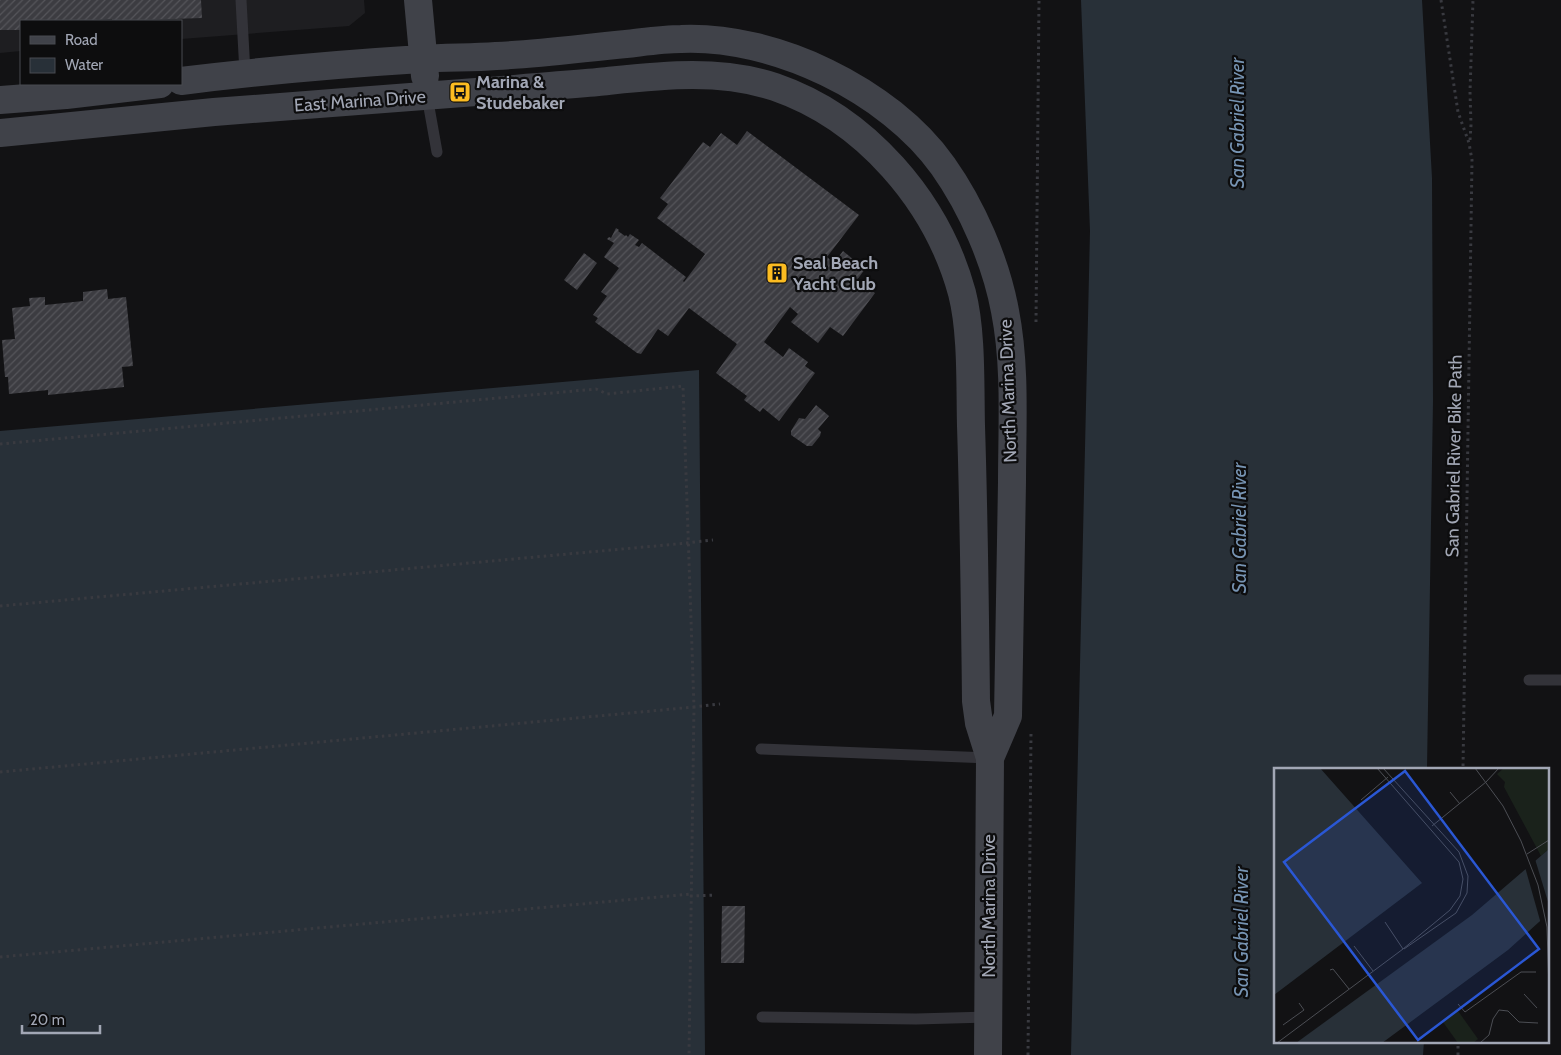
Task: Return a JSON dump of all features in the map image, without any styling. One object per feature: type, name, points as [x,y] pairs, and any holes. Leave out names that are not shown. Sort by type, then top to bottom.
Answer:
[{"type":"main road","points":[[418,0],[427,96]]},
{"type":"main road","name":"East Marina Drive","points":[[182,81],[245,73],[423,59],[496,56],[683,38],[730,42],[776,52],[816,67]]},
{"type":"main road","name":"North Marina Drive","points":[[816,67],[854,86],[885,108],[916,135],[943,166],[983,238],[999,285],[1006,320],[1012,404],[1009,706],[1008,716],[990,758]]},
{"type":"main road","name":"East Marina Drive","points":[[0,134],[209,113],[676,74],[737,77],[773,86],[806,99]]},
{"type":"main road","points":[[0,100],[66,95],[151,85]]},
{"type":"main road","name":"North Marina Drive","points":[[806,99],[862,136],[903,180],[929,216],[948,254],[962,296],[967,332],[969,372],[976,700],[979,723],[990,758],[988,1055]]},
{"type":"lane","points":[[241,0],[245,73]]},
{"type":"lane","points":[[427,96],[437,152]]},
{"type":"lane","points":[[1529,680],[1561,680]]},
{"type":"lane","points":[[761,749],[990,758]]},
{"type":"lane","points":[[762,1017],[916,1019],[988,1017]]},
{"type":"path","points":[[1441,0],[1458,112],[1469,143]]},
{"type":"path","points":[[1469,143],[1473,0]]},
{"type":"path","name":"San Gabriel River Bike Path","points":[[1463,768],[1472,177],[1469,143]]},
{"type":"path","points":[[0,444],[596,389],[607,394],[683,386],[694,707],[688,1055]]},
{"type":"path","points":[[0,606],[665,546],[713,540]]},
{"type":"path","points":[[665,546],[688,543]]},
{"type":"path","points":[[671,709],[720,704]]},
{"type":"path","points":[[0,772],[694,707]]},
{"type":"path","points":[[0,957],[691,894]]},
{"type":"path","points":[[667,897],[716,895]]},
{"type":"path","points":[[1458,1042],[1458,1055]]},
{"type":"shaded area","points":[[0,0],[364,0],[365,13],[349,26],[182,39],[182,20],[20,20],[20,51],[0,53]]},
{"type":"water","name":"San Gabriel River","points":[[1081,0],[1422,0],[1432,178],[1433,401],[1427,768],[1274,768],[1274,1042],[1424,1042],[1423,1055],[1071,1055],[1090,231]]},
{"type":"water","points":[[699,370],[705,1055],[0,1055],[0,431]]},
{"type":"building","points":[[0,0],[201,0],[202,18],[20,20],[20,30],[0,30]]},
{"type":"building","name":"Seal Beach Yacht Club","points":[[747,131],[859,215],[827,257],[834,263],[843,251],[865,269],[857,280],[875,293],[843,336],[830,327],[818,343],[791,322],[798,314],[790,307],[764,342],[783,357],[789,348],[808,362],[805,366],[815,373],[779,421],[763,408],[760,412],[744,400],[747,396],[716,373],[737,344],[689,308],[668,336],[658,329],[641,354],[595,322],[598,318],[593,315],[607,296],[601,292],[619,268],[604,257],[614,243],[607,239],[611,238],[616,228],[625,236],[628,237],[630,234],[639,240],[635,245],[639,247],[642,243],[686,277],[684,282],[705,254],[657,218],[668,204],[660,198],[703,142],[710,147],[721,133],[737,145]]},
{"type":"building","points":[[584,253],[597,263],[577,290],[564,280]]},
{"type":"building","points":[[107,289],[108,299],[126,297],[133,366],[122,367],[124,387],[48,395],[48,390],[9,394],[8,377],[5,377],[2,340],[15,339],[12,308],[30,306],[29,298],[45,297],[45,305],[83,301],[83,292]]},
{"type":"building","points":[[816,405],[829,416],[818,429],[821,432],[820,436],[812,446],[807,446],[791,435],[791,431],[799,418],[805,419]]},
{"type":"building","points":[[722,906],[745,906],[744,963],[721,963]]},
{"type":"place","name":"Marina & Studebaker","points":[[460,92]]},
{"type":"place","name":"Seal Beach Yacht Club","points":[[777,273]]}]
